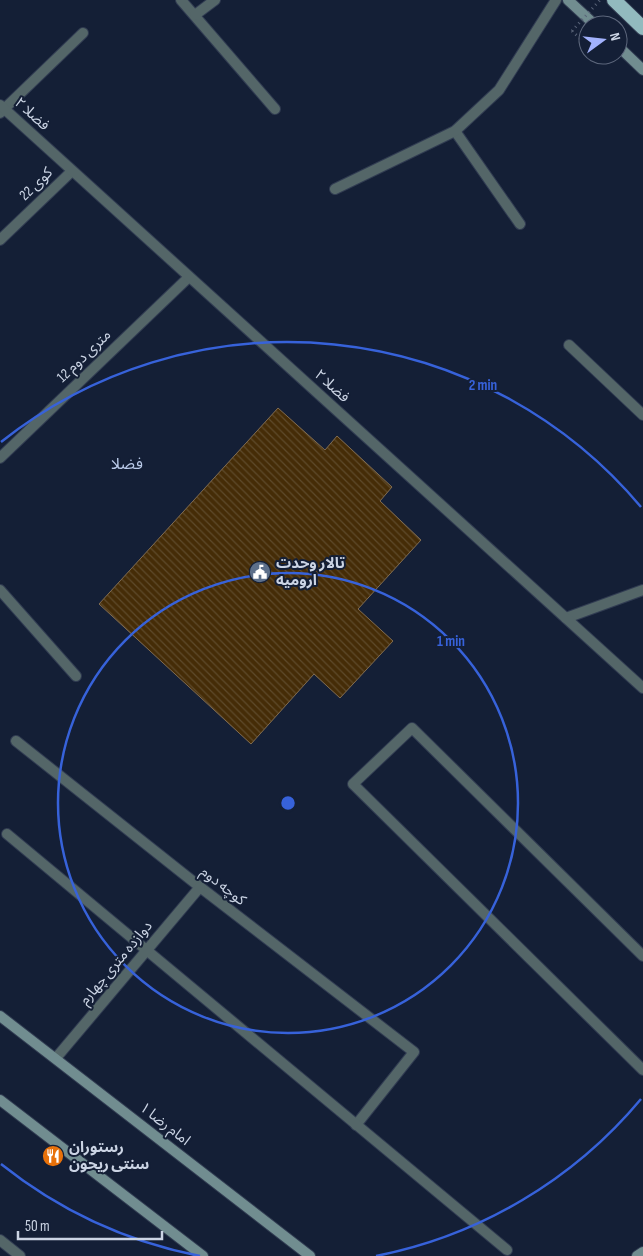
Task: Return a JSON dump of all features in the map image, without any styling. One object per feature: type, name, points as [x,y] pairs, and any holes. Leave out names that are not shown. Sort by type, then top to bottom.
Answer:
[{"type":"highway","points":[[614,0],[643,28]]},
{"type":"main road","points":[[568,0],[584,15]]},
{"type":"main road","points":[[628,56],[643,70]]},
{"type":"main road","name":"امام رضا ۱","points":[[0,1016],[310,1256]]},
{"type":"main road","points":[[0,1100],[202,1256]]},
{"type":"main road","points":[[637,1256],[643,1252]]},
{"type":"street","points":[[182,0],[276,109]]},
{"type":"street","points":[[195,16],[215,0]]},
{"type":"street","points":[[335,189],[455,131],[499,90],[556,0]]},
{"type":"street","points":[[1,109],[82,33]]},
{"type":"street","name":"فضلا ۲","points":[[1,109],[72,170],[643,688]]},
{"type":"street","points":[[455,131],[520,224]]},
{"type":"street","name":"کوی 22","points":[[0,240],[72,170]]},
{"type":"street","name":"12 متری دوم","points":[[0,458],[189,277]]},
{"type":"street","points":[[570,345],[643,415]]},
{"type":"street","points":[[0,590],[76,676]]},
{"type":"street","points":[[566,618],[643,590]]},
{"type":"street","points":[[643,956],[412,728],[353,784],[643,1070]]},
{"type":"street","name":"کوچه دوم","points":[[16,741],[200,887],[414,1052],[356,1124]]},
{"type":"street","points":[[6,834],[507,1250]]},
{"type":"street","name":"دوازده متری چهارم","points":[[56,1058],[200,887]]},
{"type":"street","points":[[0,1240],[20,1256]]},
{"type":"path","points":[[586,15],[600,0]]},
{"type":"path","points":[[578,24],[572,31],[578,37]]},
{"type":"building","name":"تالار وحدت ارومیه","points":[[278,408],[325,450],[337,436],[392,487],[380,501],[421,540],[358,609],[393,641],[340,698],[314,674],[251,744],[99,604]]},
{"type":"place","name":"تالار وحدت ارومیه","points":[[260,572]]},
{"type":"place","name":"رستوران سنتی ریحون","points":[[53,1156]]},
{"type":"district","name":"فضلا","points":[[127,464]]}]
